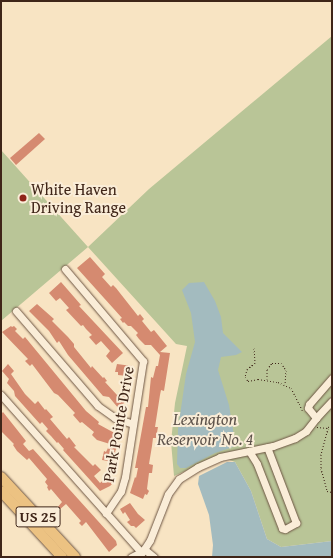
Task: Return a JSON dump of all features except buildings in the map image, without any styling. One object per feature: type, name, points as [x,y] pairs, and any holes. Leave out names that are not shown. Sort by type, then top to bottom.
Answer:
[{"type":"highway","name":"US 25","points":[[1,477],[75,557]]},
{"type":"highway","name":"US 25","points":[[1,491],[62,557]]},
{"type":"street","name":"Park Pointe Drive","points":[[65,269],[143,361],[122,486],[106,513]]},
{"type":"street","points":[[16,311],[98,406],[115,418],[133,424]]},
{"type":"street","points":[[313,423],[309,404],[332,378]]},
{"type":"street","points":[[1,396],[141,553],[154,557]]},
{"type":"street","points":[[131,557],[141,553],[152,536],[168,494],[179,479],[213,460],[268,447],[295,438],[313,423],[332,401]]},
{"type":"street","points":[[249,451],[257,464],[282,528],[285,529],[296,523],[268,447]]},
{"type":"path","points":[[254,348],[255,363],[247,369],[245,377],[248,381],[258,379],[267,380],[278,382],[291,388],[298,405],[313,423],[328,428],[332,426]]},
{"type":"path","points":[[267,380],[267,369],[272,363],[281,363],[286,370],[285,385]]},
{"type":"path","points":[[328,428],[321,454],[321,468],[327,491],[332,492]]},
{"type":"green space","points":[[332,36],[332,541],[281,547],[267,539],[251,491],[235,462],[219,456],[174,476],[171,442],[175,403],[187,346],[176,344],[88,247],[149,189]]},
{"type":"green space","name":"White Haven Driving Range","points":[[1,150],[88,247],[1,321]]},
{"type":"water","name":"Lexington Reservoir No. 4","points":[[204,282],[215,301],[221,317],[223,333],[242,352],[236,355],[221,357],[218,370],[229,405],[235,442],[233,447],[215,453],[186,468],[180,468],[177,464],[178,429],[186,374],[195,342],[191,313],[182,290],[189,283]]},
{"type":"water","name":"Lexington Reservoir No. 4","points":[[227,462],[235,462],[251,491],[267,539],[281,547],[332,541],[332,557],[212,557],[213,545],[209,515],[198,484],[199,476]]},
{"type":"place","name":"White Haven Driving Range","points":[[23,198]]}]
